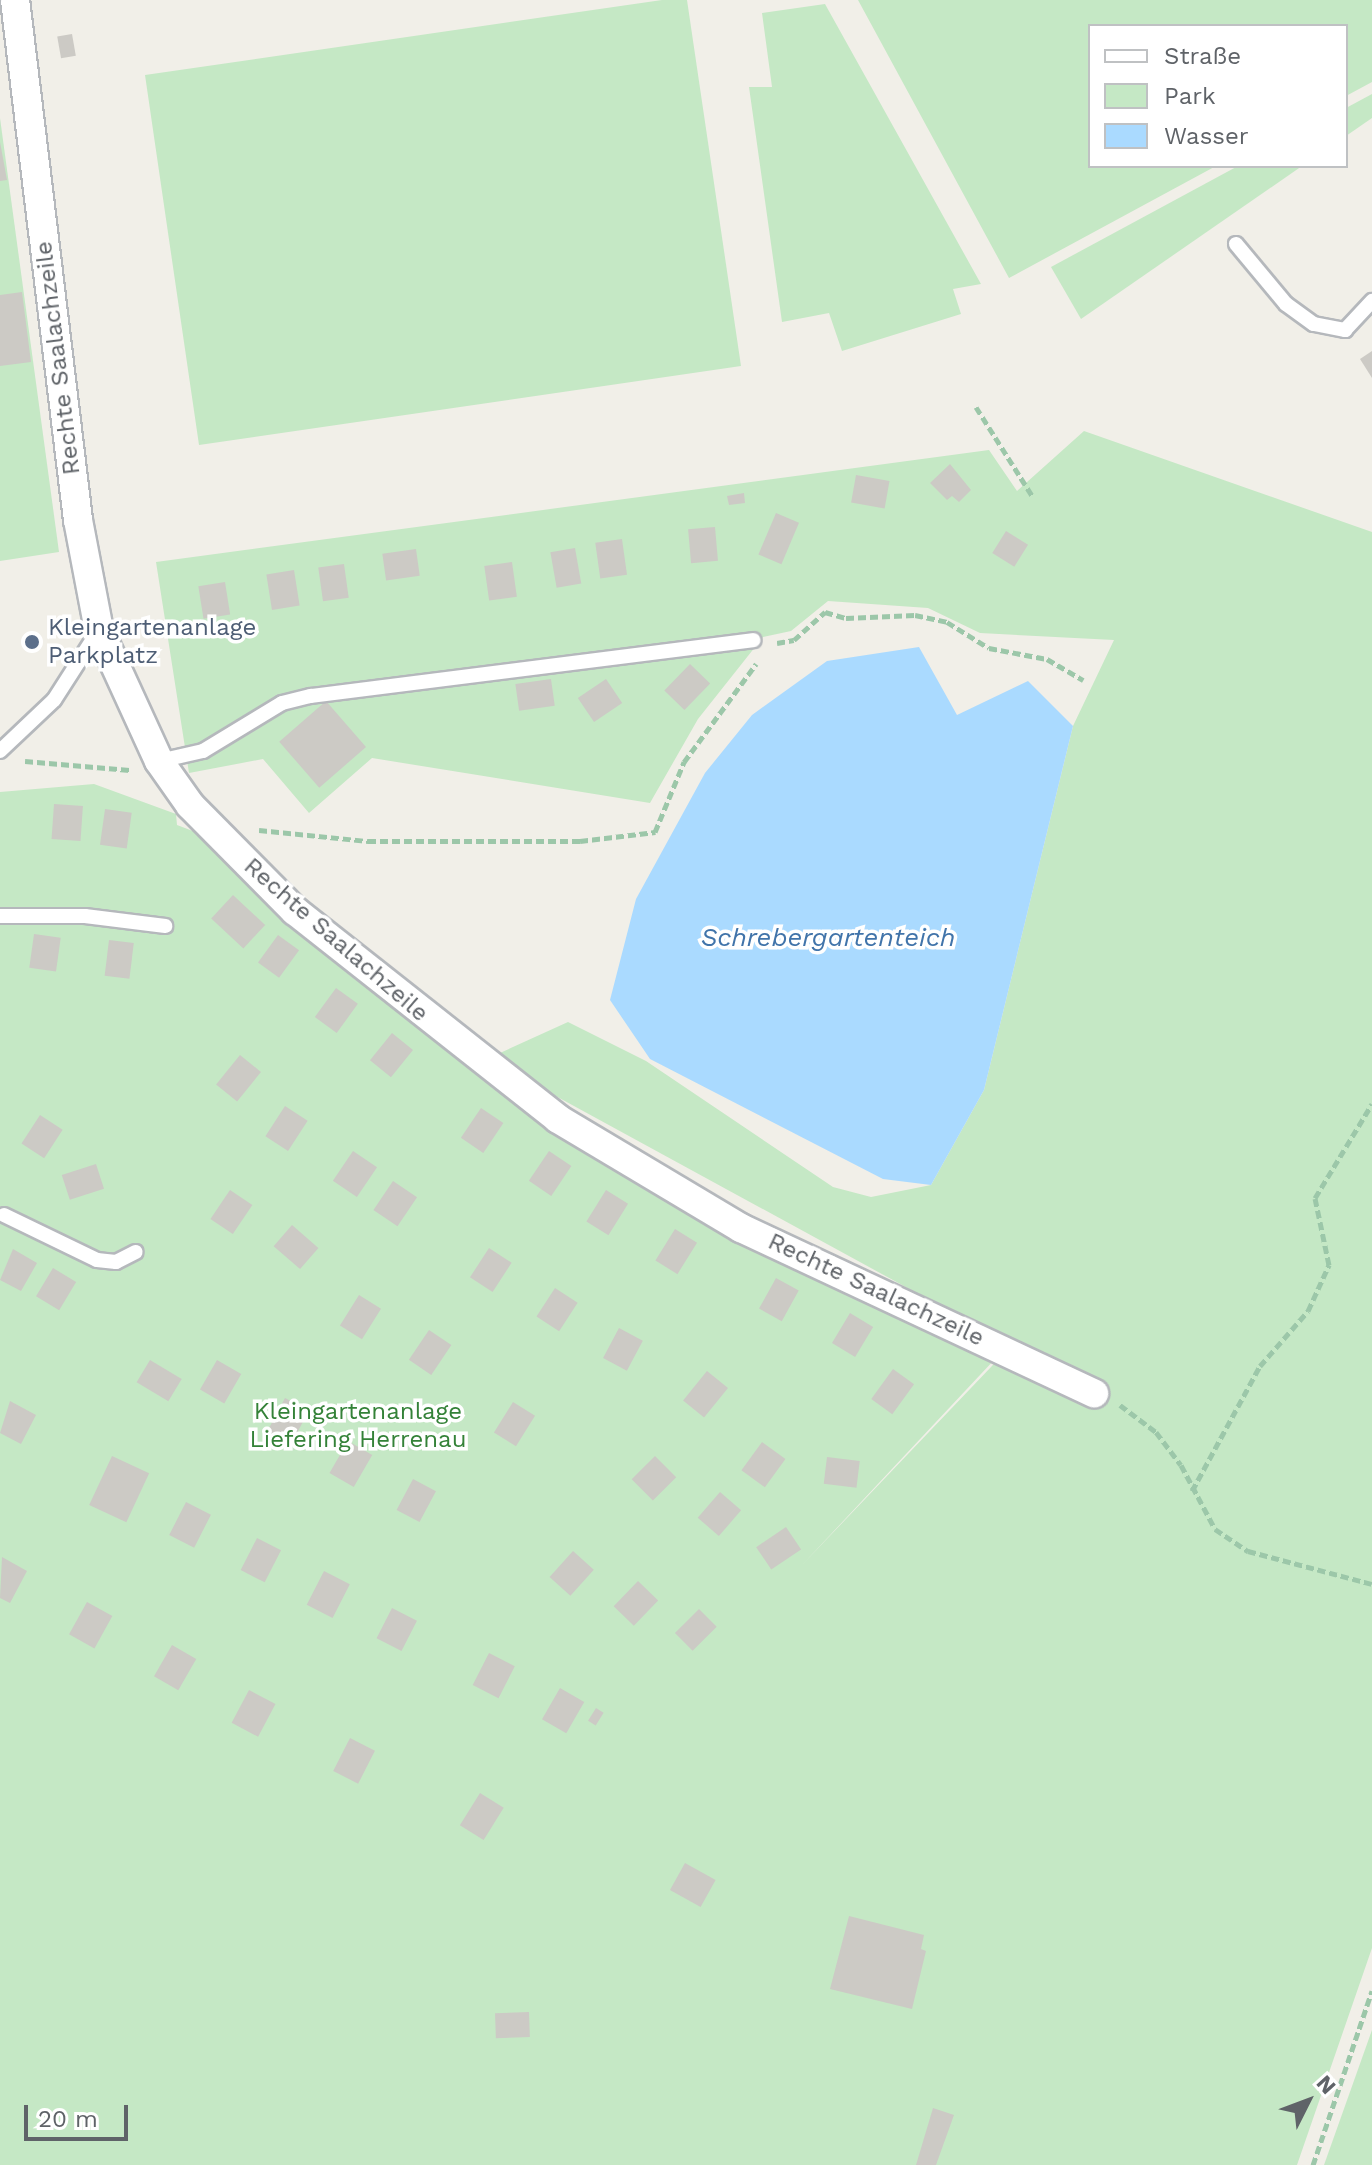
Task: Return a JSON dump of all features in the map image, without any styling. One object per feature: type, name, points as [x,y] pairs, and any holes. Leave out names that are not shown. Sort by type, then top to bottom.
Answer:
[{"type":"street","name":"Rechte Saalachzeile","points":[[15,0],[78,520],[99,630],[167,772],[207,824],[295,911],[558,1119],[741,1228],[1094,1393]]},
{"type":"lane","points":[[1236,244],[1286,304],[1314,324],[1345,330],[1372,301]]},
{"type":"lane","points":[[0,751],[54,700],[99,630]]},
{"type":"lane","points":[[167,772],[282,703],[311,696],[753,640]]},
{"type":"lane","points":[[0,916],[85,916],[165,926]]},
{"type":"lane","points":[[4,1215],[97,1260],[116,1262],[136,1252]]},
{"type":"path","points":[[976,407],[1033,497]]},
{"type":"path","points":[[768,649],[794,640],[825,612],[846,618],[915,615],[947,622],[989,648],[1047,659],[1083,680]]},
{"type":"path","points":[[207,824],[368,841],[580,841],[655,832],[684,762],[760,660]]},
{"type":"path","points":[[15,760],[167,772]]},
{"type":"path","points":[[1192,1491],[1260,1366],[1308,1311],[1329,1265],[1315,1198],[1372,1104]]},
{"type":"path","points":[[1136,1413],[1156,1432],[1181,1465],[1192,1491],[1215,1529],[1248,1551],[1372,1584]]},
{"type":"path","points":[[1313,2165],[1372,1991]]},
{"type":"green space","points":[[662,0],[687,0],[741,366],[199,445],[145,75]]},
{"type":"green space","points":[[858,0],[1372,0],[1372,82],[1348,95],[1348,24],[1088,24],[1088,168],[1212,168],[1009,278]]},
{"type":"green space","points":[[825,4],[981,284],[953,289],[961,314],[842,351],[829,313],[782,322],[749,87],[772,87],[762,13]]},
{"type":"green space","points":[[1372,94],[1372,118],[1348,135],[1348,107]]},
{"type":"green space","points":[[0,118],[59,552],[0,561]]},
{"type":"green space","points":[[1234,168],[1299,168],[1081,319],[1051,267]]},
{"type":"green space","name":"Kleingartenanlage Liefering Herrenau","points":[[1084,431],[1372,532],[1372,1948],[1297,2165],[0,2165],[0,792],[94,784],[176,814],[177,825],[198,833],[286,921],[532,1118],[719,1228],[995,1359],[803,1564],[1012,1345],[552,1094],[500,1053],[568,1022],[646,1061],[833,1187],[871,1197],[931,1185],[984,1090],[1073,726],[1114,640],[980,633],[928,608],[828,601],[791,631],[763,637],[698,719],[650,803],[372,758],[309,813],[263,759],[189,773],[156,562],[989,450],[1017,491]]},
{"type":"green space","points":[[1372,2030],[1372,2165],[1324,2165]]},
{"type":"water","name":"Schrebergartenteich","points":[[919,647],[957,715],[1028,681],[1073,726],[984,1090],[931,1185],[883,1179],[650,1059],[610,1000],[636,899],[705,773],[752,715],[827,661]]},
{"type":"building","points":[[72,34],[76,56],[61,58],[57,37]]},
{"type":"building","points":[[0,142],[7,180],[0,181]]},
{"type":"building","points":[[22,292],[31,362],[0,366],[0,295]]},
{"type":"building","points":[[1372,351],[1372,378],[1360,359]]},
{"type":"building","points":[[950,464],[971,490],[959,502],[952,496],[947,500],[930,483]]},
{"type":"building","points":[[856,475],[889,481],[885,508],[851,503]]},
{"type":"building","points":[[744,493],[745,503],[729,505],[727,496]]},
{"type":"building","points":[[776,513],[799,523],[781,564],[758,554]]},
{"type":"building","points":[[715,527],[718,561],[691,563],[688,529]]},
{"type":"building","points":[[1006,531],[1028,545],[1014,567],[992,553]]},
{"type":"building","points":[[622,539],[627,575],[600,578],[595,543]]},
{"type":"building","points":[[575,548],[581,583],[557,588],[550,552]]},
{"type":"building","points":[[416,549],[420,576],[386,580],[382,554]]},
{"type":"building","points":[[512,562],[517,597],[489,601],[484,566]]},
{"type":"building","points":[[344,564],[349,598],[323,601],[318,568]]},
{"type":"building","points":[[294,570],[300,606],[272,610],[266,574]]},
{"type":"building","points":[[225,582],[230,615],[203,619],[198,586]]},
{"type":"building","points":[[690,664],[710,683],[684,710],[664,691]]},
{"type":"building","points":[[551,679],[555,706],[519,711],[515,684]]},
{"type":"building","points":[[606,679],[622,703],[594,722],[578,698]]},
{"type":"building","points":[[326,701],[366,747],[319,788],[279,742]]},
{"type":"building","points":[[54,804],[83,806],[80,841],[52,839]]},
{"type":"building","points":[[105,809],[132,813],[127,848],[100,845]]},
{"type":"building","points":[[233,895],[265,925],[243,948],[211,918]]},
{"type":"building","points":[[34,934],[61,938],[56,971],[29,968]]},
{"type":"building","points":[[278,935],[299,950],[279,978],[258,963]]},
{"type":"building","points":[[109,940],[134,943],[129,979],[105,976]]},
{"type":"building","points":[[336,988],[358,1004],[337,1033],[315,1017]]},
{"type":"building","points":[[392,1033],[413,1050],[391,1077],[370,1060]]},
{"type":"building","points":[[240,1055],[261,1072],[237,1102],[216,1085]]},
{"type":"building","points":[[285,1106],[308,1121],[288,1151],[265,1136]]},
{"type":"building","points":[[481,1108],[503,1123],[483,1153],[461,1138]]},
{"type":"building","points":[[40,1115],[63,1130],[44,1158],[21,1144]]},
{"type":"building","points":[[353,1151],[377,1167],[357,1197],[333,1181]]},
{"type":"building","points":[[549,1151],[571,1166],[551,1196],[529,1181]]},
{"type":"building","points":[[96,1164],[104,1189],[70,1200],[62,1175]]},
{"type":"building","points":[[393,1181],[417,1197],[397,1226],[373,1210]]},
{"type":"building","points":[[230,1190],[252,1205],[233,1234],[210,1219]]},
{"type":"building","points":[[606,1190],[628,1204],[608,1235],[586,1221]]},
{"type":"building","points":[[292,1225],[318,1248],[300,1269],[274,1246]]},
{"type":"building","points":[[675,1229],[697,1243],[677,1274],[655,1260]]},
{"type":"building","points":[[489,1248],[512,1263],[493,1292],[470,1277]]},
{"type":"building","points":[[13,1249],[37,1263],[21,1291],[0,1280]]},
{"type":"building","points":[[53,1268],[76,1282],[59,1310],[36,1296]]},
{"type":"building","points":[[776,1278],[799,1291],[782,1321],[759,1309]]},
{"type":"building","points":[[555,1288],[578,1303],[559,1331],[536,1317]]},
{"type":"building","points":[[359,1295],[381,1309],[362,1339],[340,1326]]},
{"type":"building","points":[[850,1313],[873,1327],[855,1357],[832,1343]]},
{"type":"building","points":[[619,1328],[643,1341],[627,1371],[603,1358]]},
{"type":"building","points":[[429,1330],[451,1345],[431,1375],[409,1360]]},
{"type":"building","points":[[150,1360],[182,1379],[168,1401],[137,1382]]},
{"type":"building","points":[[217,1360],[241,1374],[224,1403],[200,1389]]},
{"type":"building","points":[[893,1369],[914,1384],[892,1414],[871,1399]]},
{"type":"building","points":[[707,1371],[728,1388],[704,1418],[683,1401]]},
{"type":"building","points":[[285,1398],[309,1411],[291,1444],[267,1432]]},
{"type":"building","points":[[10,1401],[36,1415],[21,1444],[0,1433]]},
{"type":"building","points":[[513,1402],[535,1416],[516,1446],[494,1433]]},
{"type":"building","points":[[348,1441],[372,1455],[354,1487],[330,1473]]},
{"type":"building","points":[[762,1442],[785,1459],[765,1487],[741,1470]]},
{"type":"building","points":[[112,1456],[149,1473],[126,1522],[89,1505]]},
{"type":"building","points":[[655,1456],[676,1477],[653,1501],[632,1479]]},
{"type":"building","points":[[827,1457],[860,1461],[856,1488],[824,1484]]},
{"type":"building","points":[[413,1479],[436,1491],[420,1522],[397,1510]]},
{"type":"building","points":[[720,1492],[741,1510],[719,1536],[698,1518]]},
{"type":"building","points":[[186,1502],[211,1515],[194,1548],[169,1535]]},
{"type":"building","points":[[786,1527],[801,1549],[771,1570],[756,1547]]},
{"type":"building","points":[[257,1538],[281,1550],[265,1582],[241,1570]]},
{"type":"building","points":[[573,1551],[594,1570],[570,1596],[550,1577]]},
{"type":"building","points":[[2,1557],[27,1571],[10,1603],[0,1598]]},
{"type":"building","points":[[324,1571],[350,1584],[333,1618],[307,1605]]},
{"type":"building","points":[[638,1581],[658,1600],[634,1626],[614,1606]]},
{"type":"building","points":[[87,1602],[112,1616],[94,1648],[69,1634]]},
{"type":"building","points":[[392,1608],[417,1621],[402,1651],[377,1638]]},
{"type":"building","points":[[699,1609],[717,1627],[693,1651],[675,1633]]},
{"type":"building","points":[[172,1645],[196,1659],[178,1690],[154,1676]]},
{"type":"building","points":[[489,1653],[515,1666],[498,1698],[473,1685]]},
{"type":"building","points":[[560,1688],[584,1702],[566,1733],[542,1719]]},
{"type":"building","points":[[249,1690],[275,1704],[258,1737],[232,1723]]},
{"type":"building","points":[[596,1708],[604,1713],[596,1725],[588,1721]]},
{"type":"building","points":[[350,1738],[375,1751],[358,1784],[333,1771]]},
{"type":"building","points":[[480,1793],[504,1808],[484,1840],[460,1825]]},
{"type":"building","points":[[685,1863],[716,1880],[701,1907],[670,1890]]},
{"type":"building","points":[[849,1916],[924,1935],[921,1949],[926,1951],[912,2009],[830,1989]]},
{"type":"building","points":[[529,2012],[530,2037],[496,2038],[495,2013]]},
{"type":"building","points":[[933,2108],[954,2115],[936,2165],[916,2165]]},
{"type":"place","name":"Kleingartenanlage Parkplatz","points":[[32,642]]}]
